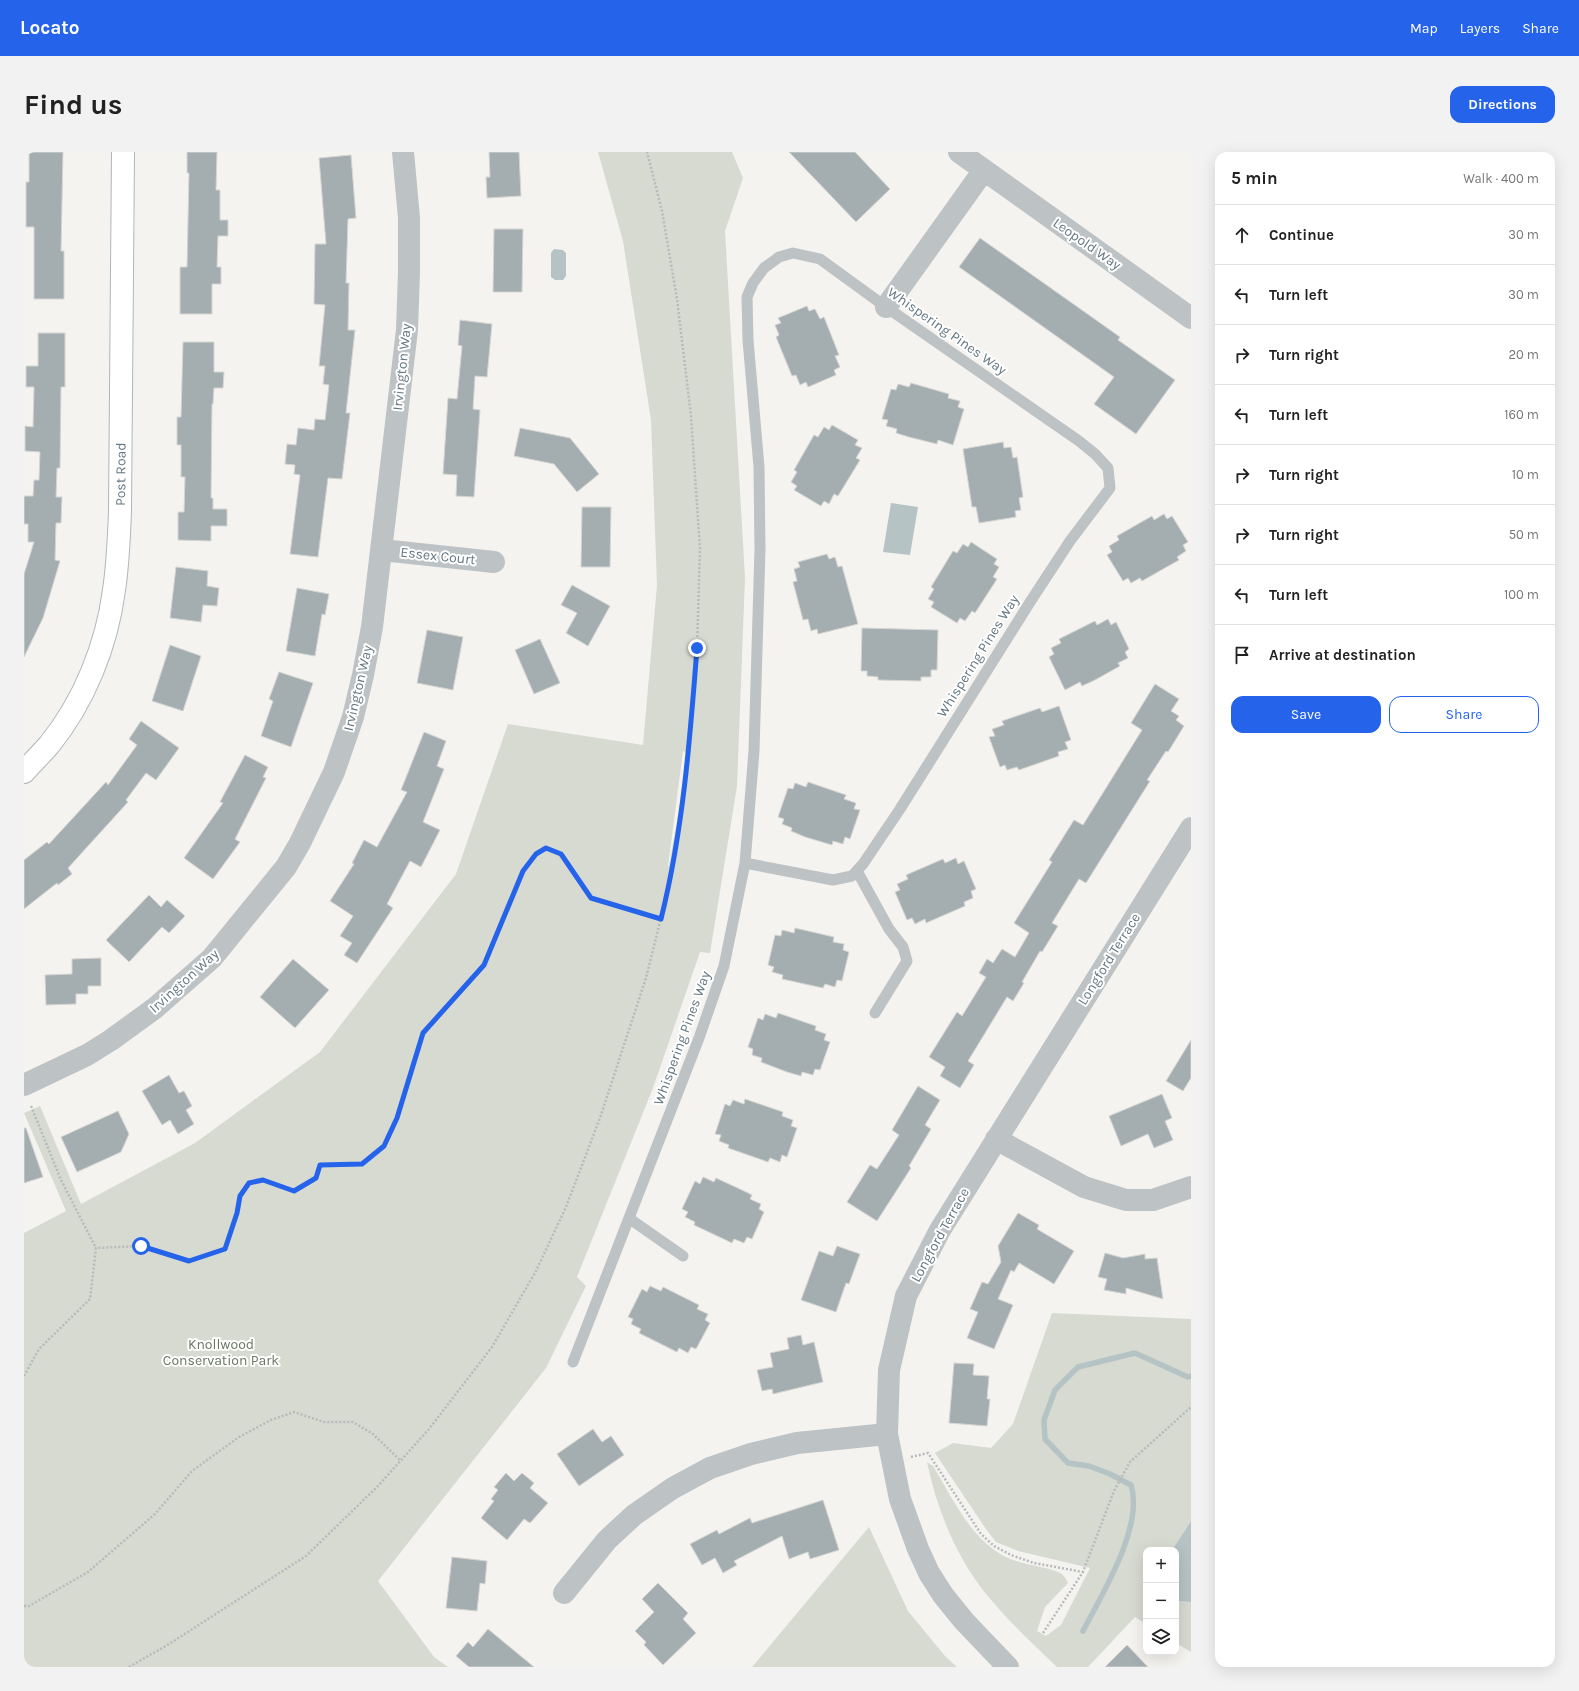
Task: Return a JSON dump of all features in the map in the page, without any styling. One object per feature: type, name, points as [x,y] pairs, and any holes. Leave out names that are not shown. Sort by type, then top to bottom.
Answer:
[{"type":"street","name":"Post Road","points":[[24,772],[49,745],[69,716],[83,689],[96,662],[114,591],[120,511],[123,152]]},
{"type":"street","name":"Irvington Way","points":[[24,1085],[87,1055],[111,1040],[155,1008],[212,958],[286,867],[334,772],[353,717],[372,628],[407,330],[409,218],[403,152]]},
{"type":"street","name":"Leopold Way","points":[[959,152],[1191,318]]},
{"type":"street","points":[[886,307],[984,170]]},
{"type":"street","name":"Essex Court","points":[[382,550],[494,562]]},
{"type":"street","name":"Longford Terrace","points":[[1008,1667],[964,1621],[943,1595],[929,1573],[918,1549],[900,1499],[886,1434],[889,1370],[906,1296],[940,1230],[1191,828]]},
{"type":"street","points":[[996,1139],[1084,1188],[1126,1200],[1153,1200],[1191,1187]]},
{"type":"street","points":[[564,1593],[607,1540],[634,1515],[673,1488],[710,1468],[751,1454],[797,1443],[886,1434]]},
{"type":"lane","name":"Whispering Pines Way","points":[[573,1362],[630,1219],[696,1045],[724,966],[745,862],[754,751],[760,549],[759,466],[748,340],[747,297],[753,283],[764,268],[779,257],[793,253],[820,259],[886,307],[1079,441],[1095,454],[1108,468],[1110,488],[1070,541],[1040,586],[864,864],[852,876],[833,880],[745,862]]},
{"type":"lane","points":[[857,871],[889,929],[904,947],[907,961],[875,1013]]},
{"type":"lane","points":[[630,1219],[683,1256]]},
{"type":"path","points":[[129,1667],[169,1644],[306,1556],[378,1486],[429,1429],[492,1347],[536,1271],[566,1207],[600,1118],[646,978],[670,882],[689,752],[697,648],[700,549],[691,416],[677,299],[662,211],[647,152]]},
{"type":"path","points":[[96,1248],[141,1246],[189,1261],[225,1249],[237,1213],[240,1196],[249,1183],[263,1180],[294,1191],[316,1178],[320,1165],[362,1164],[384,1146],[397,1118],[423,1033],[484,965],[523,871],[536,854],[546,848],[561,854],[591,898],[661,919]]},
{"type":"path","points":[[24,1376],[39,1349],[90,1299],[96,1248],[61,1180],[31,1106]]},
{"type":"path","points":[[1043,1633],[1083,1572],[1114,1491],[1130,1462],[1191,1407]]},
{"type":"path","points":[[24,1606],[29,1606],[88,1572],[155,1514],[192,1471],[239,1437],[271,1420],[294,1412],[324,1422],[353,1422],[373,1434],[401,1461]]},
{"type":"path","points":[[891,1461],[928,1453],[981,1534],[994,1546],[1011,1555],[1034,1563],[1083,1572]]},
{"type":"green space","name":"Knollwood Conservation Park","points":[[598,152],[732,152],[743,178],[725,231],[745,578],[737,786],[710,953],[700,952],[653,1088],[577,1277],[586,1286],[546,1368],[378,1581],[434,1657],[448,1667],[24,1667],[24,1233],[66,1211],[24,1113],[40,1106],[81,1204],[195,1143],[320,1052],[456,874],[508,724],[643,745],[657,585],[651,420],[623,241]],"holes":[[[683,751],[689,753],[669,866],[668,866]]]},
{"type":"green space","points":[[1052,1313],[1191,1319],[1191,1521],[1174,1547],[1143,1547],[1143,1622],[1135,1617],[1088,1667],[1057,1667],[995,1605],[976,1580],[957,1549],[936,1498],[927,1462],[933,1466],[962,1515],[990,1547],[1009,1558],[1051,1570],[1064,1576],[1068,1583],[1045,1607],[1037,1631],[1046,1636],[1061,1625],[1090,1568],[1018,1551],[996,1542],[935,1453],[953,1443],[991,1448],[1013,1424]]},
{"type":"green space","points":[[869,1527],[908,1611],[945,1656],[957,1667],[752,1667]]},
{"type":"green space","points":[[1179,1601],[1191,1602],[1191,1652],[1179,1645]]},
{"type":"shaded area","points":[[554,249],[563,250],[566,253],[566,276],[563,280],[555,280],[551,277],[551,253]]},
{"type":"shaded area","points":[[891,503],[918,507],[910,555],[883,552]]},
{"type":"shaded area","points":[[1191,1521],[1191,1602],[1179,1601],[1179,1547],[1174,1547]]},
{"type":"building","points":[[29,152],[63,152],[61,251],[64,251],[64,299],[34,299],[34,227],[26,227],[26,182],[29,182]]},
{"type":"building","points":[[187,152],[217,152],[216,190],[220,190],[220,220],[228,220],[228,236],[218,236],[217,267],[221,267],[221,284],[212,284],[212,314],[180,314],[180,267],[187,267],[189,173],[187,173]]},
{"type":"building","points":[[489,152],[519,152],[521,196],[487,198],[486,177],[490,177]]},
{"type":"building","points":[[789,152],[855,152],[890,189],[856,222]]},
{"type":"building","points":[[351,155],[356,218],[348,219],[346,283],[349,283],[348,330],[355,330],[346,413],[350,413],[342,479],[328,478],[318,557],[290,554],[300,475],[294,474],[295,465],[285,464],[287,444],[296,445],[298,428],[314,430],[315,419],[325,420],[329,385],[323,384],[325,366],[319,366],[325,305],[314,304],[315,244],[326,244],[319,158]]},
{"type":"building","points":[[494,229],[523,229],[522,292],[493,292]]},
{"type":"building","points":[[980,238],[1120,337],[1118,340],[1175,380],[1136,434],[1094,404],[1114,377],[959,267]]},
{"type":"building","points":[[807,306],[809,311],[815,309],[820,319],[824,317],[839,355],[835,356],[840,367],[834,370],[836,375],[808,387],[806,382],[800,385],[796,375],[792,376],[776,337],[779,335],[775,325],[781,323],[778,318]]},
{"type":"building","points":[[460,320],[492,324],[487,377],[475,376],[473,409],[480,410],[474,497],[456,496],[457,475],[443,474],[448,398],[457,399],[462,346],[458,345]]},
{"type":"building","points":[[38,333],[65,333],[65,387],[61,387],[60,468],[57,468],[56,497],[62,497],[61,523],[56,523],[55,560],[60,561],[43,618],[24,657],[24,574],[34,542],[28,542],[28,524],[24,524],[24,496],[33,496],[34,480],[39,480],[40,452],[25,451],[25,426],[33,427],[34,387],[26,387],[26,366],[38,366]]},
{"type":"building","points":[[183,342],[214,342],[214,372],[224,372],[223,388],[214,388],[212,404],[211,498],[213,498],[213,509],[227,509],[227,526],[211,526],[211,541],[178,540],[178,512],[184,512],[185,477],[181,477],[181,445],[177,445],[177,417],[181,417]]},
{"type":"building","points":[[911,383],[949,394],[948,398],[960,401],[958,407],[964,409],[953,445],[938,440],[937,444],[909,437],[896,433],[897,429],[886,426],[888,420],[882,419],[891,389],[896,390],[898,384],[909,387]]},
{"type":"building","points":[[832,425],[858,440],[855,445],[862,448],[856,458],[860,460],[838,496],[834,494],[829,504],[824,501],[821,506],[794,490],[797,486],[791,482],[797,472],[794,470],[814,435],[818,437],[824,427],[829,430]]},
{"type":"building","points":[[520,428],[570,438],[599,474],[577,492],[554,464],[514,456]]},
{"type":"building","points":[[1003,442],[1004,448],[1011,447],[1013,458],[1017,457],[1023,497],[1019,498],[1021,510],[1015,511],[1016,517],[979,523],[976,507],[972,507],[963,449]]},
{"type":"building","points":[[582,507],[611,507],[610,567],[581,567]]},
{"type":"building","points":[[1164,514],[1167,519],[1172,516],[1188,542],[1183,545],[1186,551],[1177,557],[1179,560],[1142,581],[1140,578],[1131,583],[1128,578],[1123,581],[1107,555],[1112,552],[1109,546],[1119,540],[1117,536],[1152,516],[1154,520]]},
{"type":"building","points":[[971,542],[997,559],[994,564],[999,567],[993,577],[997,579],[975,613],[972,611],[965,621],[960,618],[957,623],[931,607],[934,602],[928,599],[934,589],[931,587],[953,551],[957,553],[963,544],[968,547]]},
{"type":"building","points":[[827,554],[829,559],[835,557],[838,567],[842,566],[858,624],[818,634],[817,629],[811,631],[808,619],[803,620],[793,582],[797,581],[794,569],[800,567],[798,562]]},
{"type":"building","points":[[176,567],[208,571],[207,586],[219,588],[217,606],[203,605],[201,622],[170,618]]},
{"type":"building","points":[[572,585],[610,606],[588,646],[566,633],[577,613],[561,605]]},
{"type":"building","points":[[297,588],[329,594],[325,615],[322,614],[315,656],[286,651]]},
{"type":"building","points":[[1108,619],[1111,625],[1116,622],[1129,649],[1125,652],[1128,658],[1118,663],[1120,666],[1095,680],[1082,686],[1080,682],[1065,690],[1049,657],[1054,654],[1051,648],[1061,643],[1059,639],[1095,621],[1097,625]]},
{"type":"building","points":[[862,628],[938,630],[937,670],[931,670],[931,677],[921,677],[921,681],[878,680],[878,677],[867,676],[867,671],[861,671]]},
{"type":"building","points":[[427,630],[463,637],[453,690],[417,683]]},
{"type":"building","points":[[540,639],[560,683],[534,694],[515,650]]},
{"type":"building","points":[[170,645],[201,656],[183,711],[152,701]]},
{"type":"building","points":[[279,672],[313,683],[291,747],[261,736],[273,701],[269,699]]},
{"type":"building","points":[[1155,684],[1179,699],[1171,711],[1179,716],[1176,720],[1184,726],[1168,752],[1166,751],[1147,780],[1150,781],[1086,883],[1079,879],[1052,923],[1058,926],[1042,952],[1040,951],[1022,982],[1024,983],[1013,1001],[1007,997],[968,1061],[974,1065],[960,1088],[940,1076],[945,1067],[929,1057],[957,1012],[962,1016],[986,977],[979,973],[987,959],[993,963],[1002,949],[1015,957],[1029,933],[1014,923],[1052,862],[1049,860],[1074,820],[1083,825],[1142,730],[1131,723]]},
{"type":"building","points":[[1059,706],[1071,740],[1065,742],[1068,749],[1058,752],[1059,756],[1019,770],[1017,767],[1007,770],[1005,765],[1000,767],[989,737],[995,736],[992,729],[1004,725],[1002,721],[1040,708],[1042,712]]},
{"type":"building","points":[[141,721],[179,748],[156,780],[146,773],[126,800],[128,802],[68,868],[72,874],[58,885],[57,883],[24,909],[24,860],[47,842],[49,844],[106,782],[108,785],[137,745],[129,739]]},
{"type":"building","points":[[424,732],[446,741],[437,766],[444,769],[423,822],[440,830],[421,867],[410,861],[387,904],[393,908],[357,963],[344,955],[352,943],[340,936],[353,916],[330,901],[354,864],[352,863],[364,840],[377,847],[407,792],[401,790]]},
{"type":"building","points":[[245,755],[268,767],[263,777],[266,778],[235,839],[240,842],[213,879],[184,858],[223,803],[220,802]]},
{"type":"building","points":[[808,782],[846,795],[844,799],[856,803],[854,809],[860,810],[850,839],[845,837],[843,844],[833,841],[832,845],[805,837],[791,831],[792,828],[782,824],[784,819],[778,817],[788,788],[793,789],[795,783],[806,787]]},
{"type":"building","points":[[956,858],[958,864],[964,861],[976,889],[971,891],[973,898],[964,902],[965,906],[926,923],[925,919],[915,924],[912,918],[907,920],[895,892],[900,890],[897,884],[908,879],[906,875],[943,859],[945,863]]},
{"type":"building","points":[[149,895],[161,907],[167,900],[185,916],[169,933],[162,927],[129,962],[106,940]]},
{"type":"building","points":[[795,928],[834,937],[833,942],[844,944],[843,950],[849,952],[842,981],[837,980],[835,987],[825,984],[823,988],[782,979],[783,975],[772,972],[774,967],[768,965],[775,935],[781,936],[782,930],[794,933]]},
{"type":"building","points":[[101,958],[101,986],[88,986],[88,994],[76,994],[76,1004],[46,1005],[45,975],[72,974],[72,959]]},
{"type":"building","points":[[293,959],[329,990],[295,1028],[260,997]]},
{"type":"building","points":[[778,1013],[816,1026],[815,1030],[826,1034],[824,1040],[830,1042],[820,1070],[815,1069],[813,1075],[802,1072],[801,1076],[787,1072],[761,1062],[762,1058],[752,1055],[753,1049],[748,1047],[758,1018],[763,1020],[765,1014],[776,1018]]},
{"type":"building","points":[[1191,1040],[1191,1078],[1183,1091],[1166,1081]]},
{"type":"building","points":[[169,1075],[179,1093],[184,1091],[192,1106],[186,1110],[194,1124],[178,1134],[170,1120],[162,1125],[142,1091]]},
{"type":"building","points":[[918,1086],[940,1100],[925,1125],[931,1129],[909,1166],[911,1168],[877,1221],[847,1202],[870,1165],[877,1169],[899,1135],[892,1130]]},
{"type":"building","points":[[1162,1094],[1172,1118],[1165,1121],[1173,1140],[1154,1148],[1148,1134],[1121,1146],[1109,1116]]},
{"type":"building","points":[[745,1099],[783,1112],[782,1116],[793,1120],[791,1126],[797,1128],[787,1157],[782,1155],[780,1162],[770,1158],[768,1162],[728,1148],[729,1145],[719,1141],[721,1135],[715,1134],[725,1104],[730,1106],[733,1100],[744,1104]]},
{"type":"building","points":[[118,1111],[129,1134],[121,1152],[77,1172],[61,1137]]},
{"type":"building","points":[[24,1128],[26,1128],[43,1177],[24,1183]]},
{"type":"building","points":[[703,1177],[714,1182],[716,1178],[744,1191],[752,1195],[750,1199],[761,1204],[759,1209],[764,1212],[752,1239],[747,1237],[744,1243],[734,1239],[732,1243],[694,1225],[695,1222],[685,1217],[688,1212],[682,1209],[695,1181],[700,1184]]},
{"type":"building","points":[[1018,1213],[1039,1225],[1037,1229],[1074,1251],[1054,1284],[1019,1263],[1014,1272],[1011,1270],[998,1299],[1013,1305],[994,1349],[967,1338],[978,1312],[970,1309],[982,1282],[988,1284],[1001,1262],[998,1246]]},
{"type":"building","points":[[837,1246],[860,1254],[849,1284],[846,1283],[836,1312],[801,1300],[819,1251],[833,1256]]},
{"type":"building","points":[[1105,1253],[1123,1258],[1145,1254],[1145,1259],[1157,1258],[1163,1299],[1126,1288],[1126,1294],[1104,1290],[1107,1279],[1098,1277]]},
{"type":"building","points":[[650,1286],[661,1291],[663,1287],[699,1305],[697,1309],[708,1314],[705,1320],[710,1323],[696,1349],[691,1347],[688,1353],[679,1348],[677,1352],[639,1333],[641,1329],[631,1324],[633,1319],[628,1317],[642,1289],[647,1292]]},
{"type":"building","points":[[801,1335],[803,1345],[814,1342],[823,1382],[773,1394],[772,1389],[762,1391],[757,1370],[773,1367],[770,1353],[789,1349],[787,1338]]},
{"type":"building","points":[[954,1363],[974,1364],[973,1375],[989,1376],[987,1399],[990,1399],[987,1426],[949,1423]]},
{"type":"building","points":[[593,1429],[602,1442],[611,1436],[624,1455],[579,1486],[557,1454]]},
{"type":"building","points":[[506,1473],[514,1481],[522,1473],[534,1483],[530,1488],[548,1503],[530,1523],[524,1519],[507,1540],[481,1518],[494,1501],[491,1499],[498,1490],[494,1487]]},
{"type":"building","points":[[823,1500],[839,1550],[810,1559],[808,1552],[789,1559],[782,1536],[734,1561],[737,1565],[723,1573],[715,1558],[702,1565],[690,1544],[717,1530],[719,1534],[750,1518],[752,1523]]},
{"type":"building","points":[[452,1557],[487,1561],[485,1584],[480,1583],[477,1611],[446,1608]]},
{"type":"building","points":[[658,1583],[688,1613],[683,1619],[696,1633],[663,1665],[644,1645],[646,1642],[635,1631],[654,1612],[642,1599]]},
{"type":"building","points":[[488,1629],[534,1667],[469,1667],[456,1656],[468,1642],[473,1647]]},
{"type":"building","points":[[1127,1645],[1148,1667],[1105,1667]]},
{"type":"waterway","points":[[1083,1631],[1110,1580],[1127,1540],[1132,1520],[1133,1502],[1131,1485],[1110,1474],[1089,1466],[1068,1463],[1045,1439],[1044,1420],[1055,1390],[1078,1367],[1135,1353],[1188,1377],[1191,1376]]},
{"type":"route","points":[[141,1246],[189,1261],[225,1249],[237,1213],[240,1196],[249,1183],[263,1180],[294,1191],[316,1178],[320,1165],[362,1164],[384,1146],[397,1118],[423,1033],[484,965],[523,871],[536,854],[546,848],[561,854],[591,898],[661,919],[670,882],[689,752],[697,648]]}]
